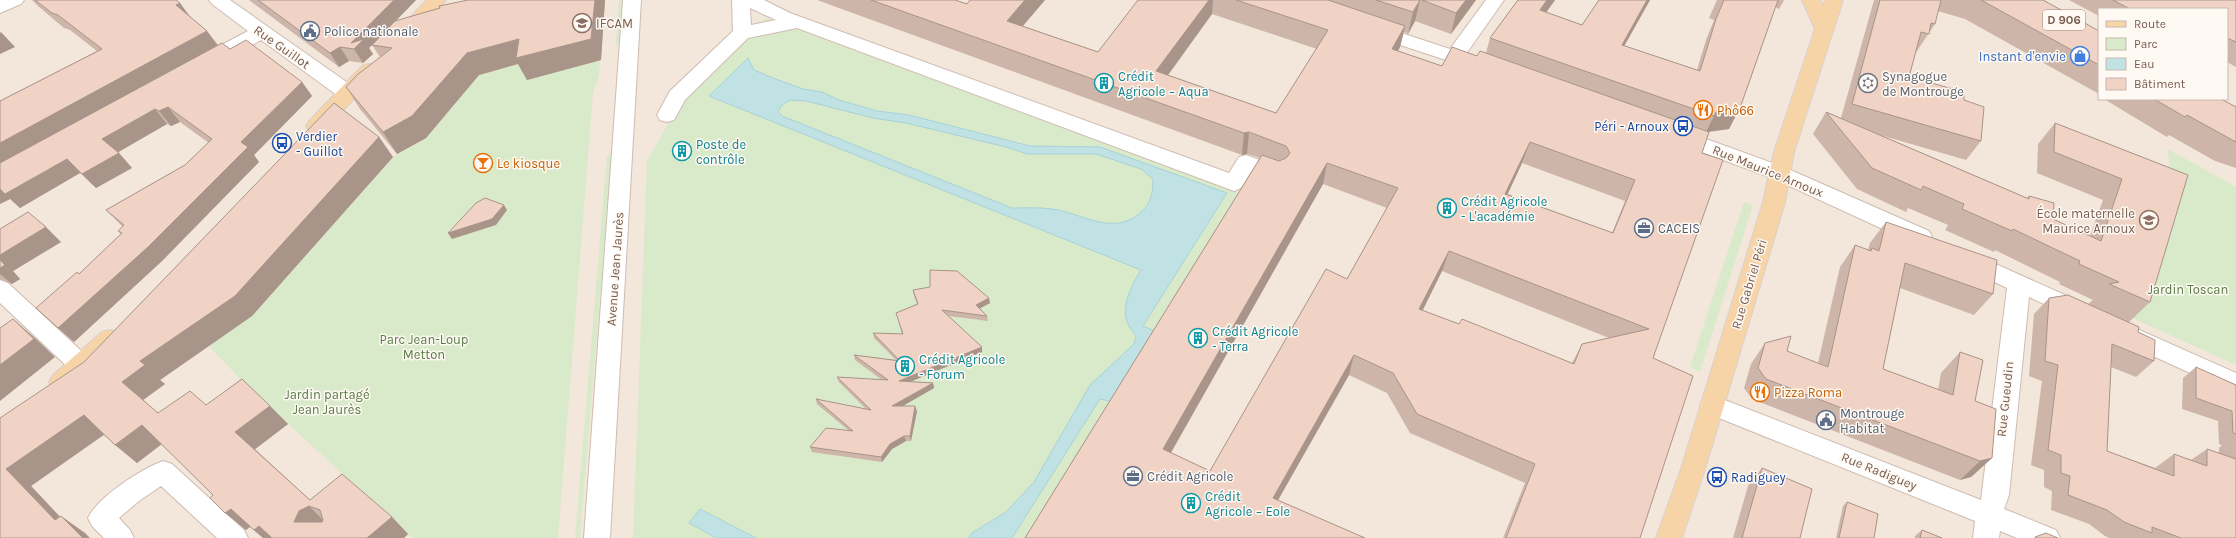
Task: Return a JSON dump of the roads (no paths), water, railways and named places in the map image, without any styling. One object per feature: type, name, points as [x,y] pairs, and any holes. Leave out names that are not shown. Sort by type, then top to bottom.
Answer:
[{"type":"main road","points":[[303,140],[437,0]]},
{"type":"main road","points":[[1811,0],[1824,28]]},
{"type":"main road","name":"Rue Gabriel Péri","points":[[1669,538],[1693,469],[1774,202],[1784,152],[1834,0]]},
{"type":"main road","points":[[47,392],[81,365],[125,324]]},
{"type":"street","points":[[0,7],[15,0]]},
{"type":"street","name":"Rue Guillot","points":[[218,0],[260,32],[348,93]]},
{"type":"street","name":"Avenue Jean Jaurès","points":[[598,538],[632,0]]},
{"type":"street","points":[[741,0],[742,32]]},
{"type":"street","points":[[749,0],[798,22],[1234,183],[1246,162],[1276,173]]},
{"type":"street","points":[[1454,57],[1495,0]]},
{"type":"street","name":"Rue Gabriel Péri","points":[[1820,0],[1824,28]]},
{"type":"street","points":[[667,115],[677,96],[742,32],[798,22]]},
{"type":"street","points":[[1356,24],[1491,70]]},
{"type":"street","points":[[191,70],[260,32]]},
{"type":"street","name":"Rue Maurice Arnoux","points":[[1662,130],[1779,173],[2236,384]]},
{"type":"street","name":"Rue Gueudin","points":[[1988,526],[1996,495],[2019,283]]},
{"type":"street","points":[[0,288],[81,365]]},
{"type":"street","name":"Rue Radiguey","points":[[1712,405],[1988,526],[2047,538]]},
{"type":"street","points":[[121,538],[101,518],[130,493],[163,472],[235,538]]},
{"type":"water","points":[[748,58],[754,70],[773,78],[803,89],[822,92],[839,100],[877,111],[909,115],[1030,146],[1100,147],[1227,193],[1143,326],[1157,332],[1113,402],[1100,399],[1012,538],[968,538],[972,533],[1006,512],[1034,482],[1090,385],[1134,344],[1136,337],[1129,326],[1125,312],[1128,297],[1141,270],[709,96]],"holes":[[[790,100],[806,101],[873,118],[906,123],[1006,147],[1027,154],[1096,154],[1141,169],[1153,179],[1152,194],[1149,202],[1139,214],[1129,220],[1118,223],[1096,221],[1052,209],[1012,208],[782,116],[778,111],[782,105]]]},
{"type":"water","points":[[700,509],[756,538],[716,538],[689,523]]},
{"type":"place","name":"IFCAM","points":[[582,23]]},
{"type":"place","name":"Police nationale","points":[[310,31]]},
{"type":"place","name":"Instant d'envie","points":[[2080,56]]},
{"type":"place","name":"Crédit Agricole − Aqua","points":[[1104,83]]},
{"type":"place","name":"Synagogue de Montrouge","points":[[1868,83]]},
{"type":"place","name":"Phô66","points":[[1703,110]]},
{"type":"place","name":"Péri - Arnoux","points":[[1683,126]]},
{"type":"place","name":"Verdier - Guillot","points":[[282,143]]},
{"type":"place","name":"Poste de contrôle","points":[[682,151]]},
{"type":"place","name":"Le kiosque","points":[[483,163]]},
{"type":"place","name":"Crédit Agricole - L'académie","points":[[1447,208]]},
{"type":"place","name":"École maternelle Maurice Arnoux","points":[[2149,220]]},
{"type":"place","name":"CACEIS","points":[[1644,228]]},
{"type":"place","name":"Crédit Agricole - Terra","points":[[1198,338]]},
{"type":"place","name":"Crédit Agricole - Forum","points":[[905,366]]},
{"type":"place","name":"Pizza Roma","points":[[1760,392]]},
{"type":"place","name":"Montrouge Habitat","points":[[1826,420]]},
{"type":"place","name":"Crédit Agricole","points":[[1133,476]]},
{"type":"place","name":"Radiguey","points":[[1717,477]]},
{"type":"place","name":"Crédit Agricole − Eole","points":[[1191,503]]},
{"type":"park label","name":"Jardin Toscan","points":[[2188,289]]},
{"type":"park label","name":"Parc Jean-Loup Metton","points":[[424,346]]},
{"type":"park label","name":"Jardin partagé Jean Jaurès","points":[[327,402]]}]
